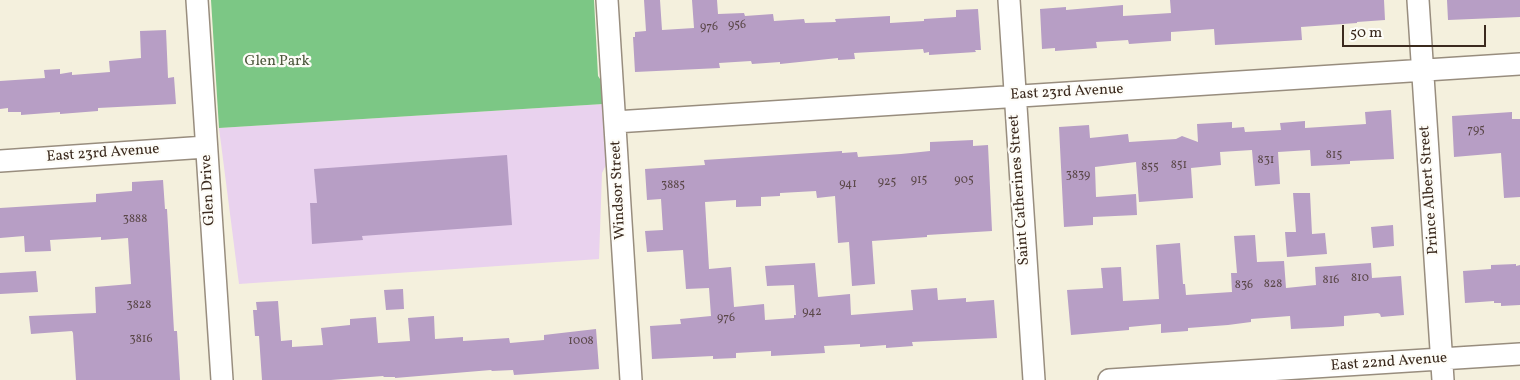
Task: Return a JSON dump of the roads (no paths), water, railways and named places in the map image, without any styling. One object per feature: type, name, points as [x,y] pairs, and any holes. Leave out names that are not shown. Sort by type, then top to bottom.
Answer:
[{"type":"street","name":"Glen Drive","points":[[197,0],[222,380]]},
{"type":"street","name":"Windsor Street","points":[[607,0],[631,380]]},
{"type":"street","name":"Saint Catherines Street","points":[[1009,0],[1034,380]]},
{"type":"street","name":"Prince Albert Street","points":[[1418,0],[1443,370]]},
{"type":"street","name":"East 23rd Avenue","points":[[615,122],[1520,64]]},
{"type":"street","name":"East 23rd Avenue","points":[[0,161],[206,147]]},
{"type":"street","name":"East 22nd Avenue","points":[[1108,380],[1443,370],[1520,354]]},
{"type":"park label","name":"Glen Park","points":[[277,62]]}]
